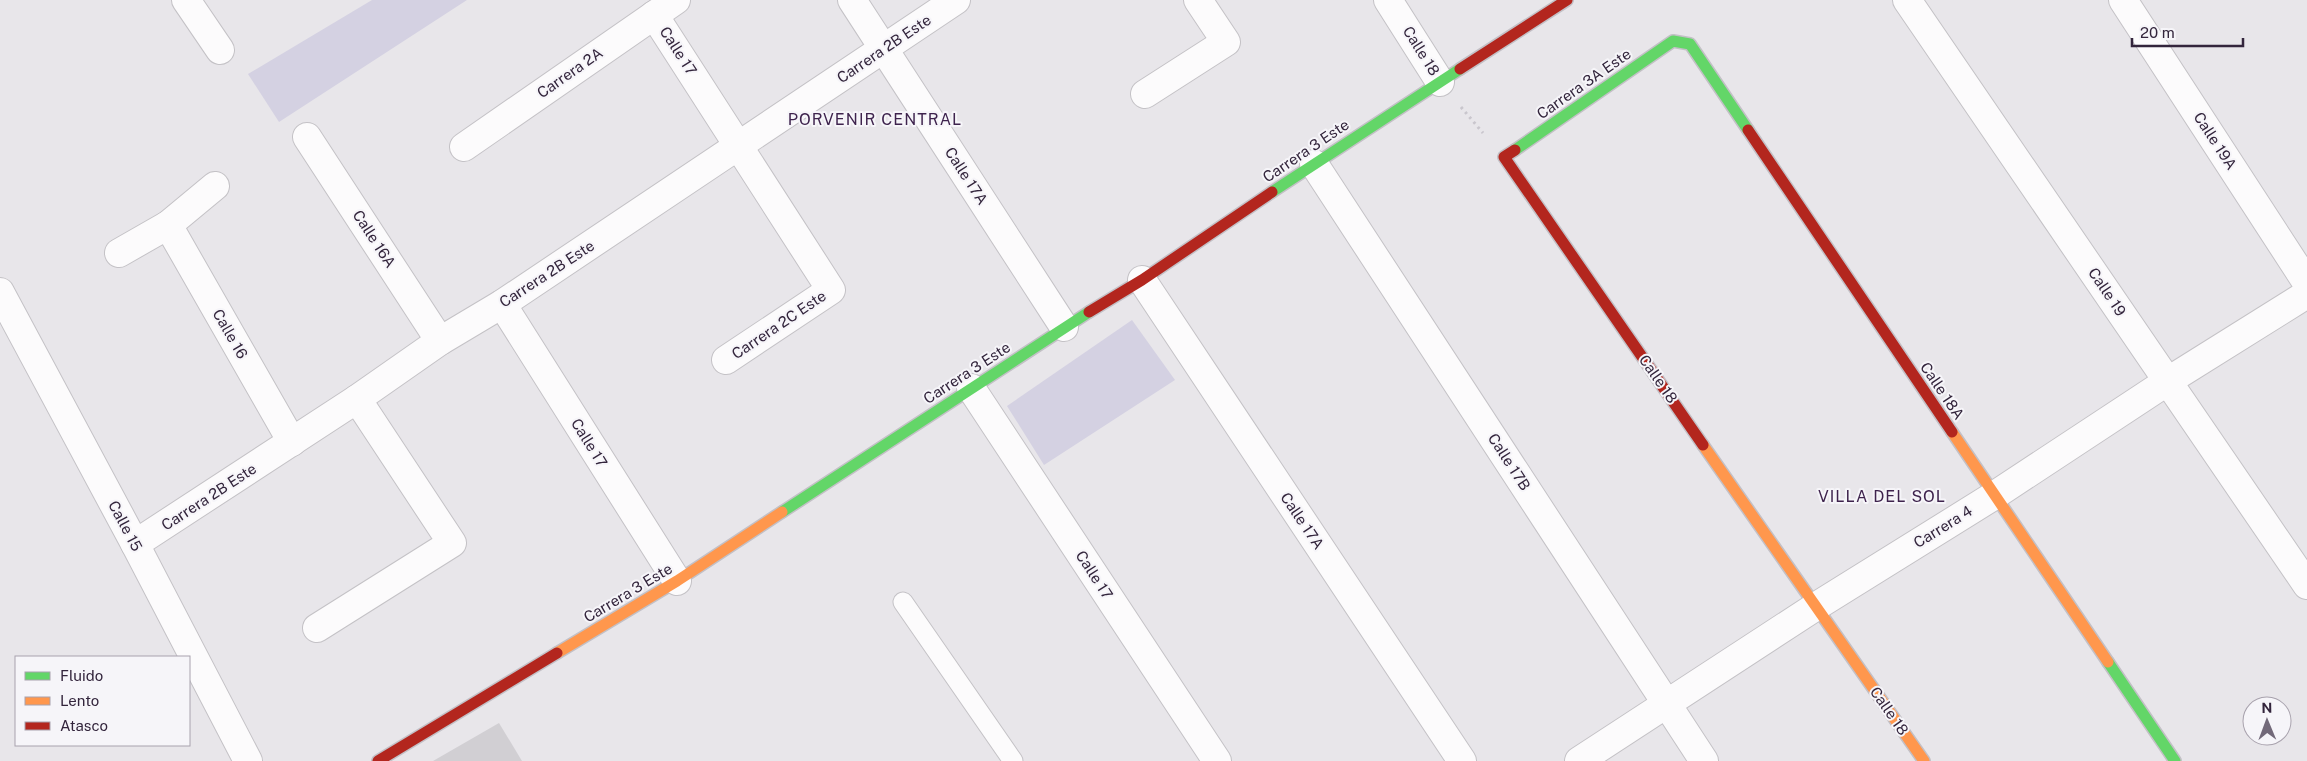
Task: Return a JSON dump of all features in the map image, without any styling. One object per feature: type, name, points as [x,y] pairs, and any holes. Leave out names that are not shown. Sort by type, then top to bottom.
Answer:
[{"type":"street","points":[[186,0],[220,50]]},
{"type":"street","name":"Carrera 2A","points":[[464,147],[676,0]]},
{"type":"street","name":"Calle 17A","points":[[852,0],[1064,327]]},
{"type":"street","name":"Carrera 2B Este","points":[[135,544],[357,399],[440,341],[502,304],[956,0]]},
{"type":"street","points":[[1145,94],[1226,42],[1198,0]]},
{"type":"street","name":"Calle 18","points":[[1388,0],[1440,82]]},
{"type":"street","name":"Carrera 3 Este","points":[[378,761],[676,581],[1064,327],[1142,280],[1314,164],[1567,0]]},
{"type":"street","name":"Calle 19","points":[[1907,0],[2307,585]]},
{"type":"street","name":"Calle 19A","points":[[2125,1],[2307,283]]},
{"type":"street","name":"Calle 17","points":[[654,15],[831,290]]},
{"type":"street","name":"Carrera 3A Este","points":[[1504,157],[1673,41],[1682,41]]},
{"type":"street","name":"Calle 18A","points":[[1682,41],[1690,44],[2175,761]]},
{"type":"street","name":"Calle 16A","points":[[307,137],[440,341]]},
{"type":"street","name":"Calle 18","points":[[1504,157],[1815,607],[1924,761]]},
{"type":"street","name":"Calle 17B","points":[[1314,164],[1704,761]]},
{"type":"street","points":[[119,253],[168,225],[215,186]]},
{"type":"street","name":"Calle 16","points":[[168,225],[292,442]]},
{"type":"street","name":"Calle 17A","points":[[1142,280],[1462,761]]},
{"type":"street","name":"Carrera 2C Este","points":[[726,360],[831,290]]},
{"type":"street","name":"Calle 15","points":[[0,292],[135,544],[248,761]]},
{"type":"street","name":"Carrera 4","points":[[1579,761],[1815,607],[1995,495],[2168,381],[2307,294]]},
{"type":"street","name":"Calle 17","points":[[502,304],[676,581]]},
{"type":"street","name":"Calle 17","points":[[971,388],[1217,761]]},
{"type":"street","points":[[317,628],[452,542],[357,399]]},
{"type":"lane","points":[[903,602],[1013,761]]},
{"type":"path","name":"Calle 18","points":[[1440,82],[1504,157]]},
{"type":"shaded area","points":[[372,0],[467,0],[279,122],[248,74]]},
{"type":"shaded area","points":[[1132,320],[1175,380],[1044,465],[1007,406]]},
{"type":"building","points":[[499,723],[522,761],[433,761]]},
{"type":"traffic: fast","points":[[1515,150],[1673,41],[1690,44],[1748,130]]},
{"type":"traffic: fast","points":[[1272,192],[1460,69]]},
{"type":"traffic: fast","points":[[782,512],[1089,312]]},
{"type":"traffic: fast","points":[[2108,662],[2175,761]]},
{"type":"traffic: slow","points":[[1952,432],[2108,662]]},
{"type":"traffic: slow","points":[[1703,445],[1924,761]]},
{"type":"traffic: slow","points":[[557,653],[677,581],[782,512]]},
{"type":"traffic: jam","points":[[1460,69],[1567,0]]},
{"type":"traffic: jam","points":[[1748,130],[1952,432]]},
{"type":"traffic: jam","points":[[1515,150],[1504,157],[1703,445]]},
{"type":"traffic: jam","points":[[1089,312],[1142,280],[1272,192]]},
{"type":"traffic: jam","points":[[378,761],[557,653]]},
{"type":"district","name":"PORVENIR CENTRAL","points":[[875,119]]},
{"type":"district","name":"VILLA DEL SOL","points":[[1882,496]]}]
